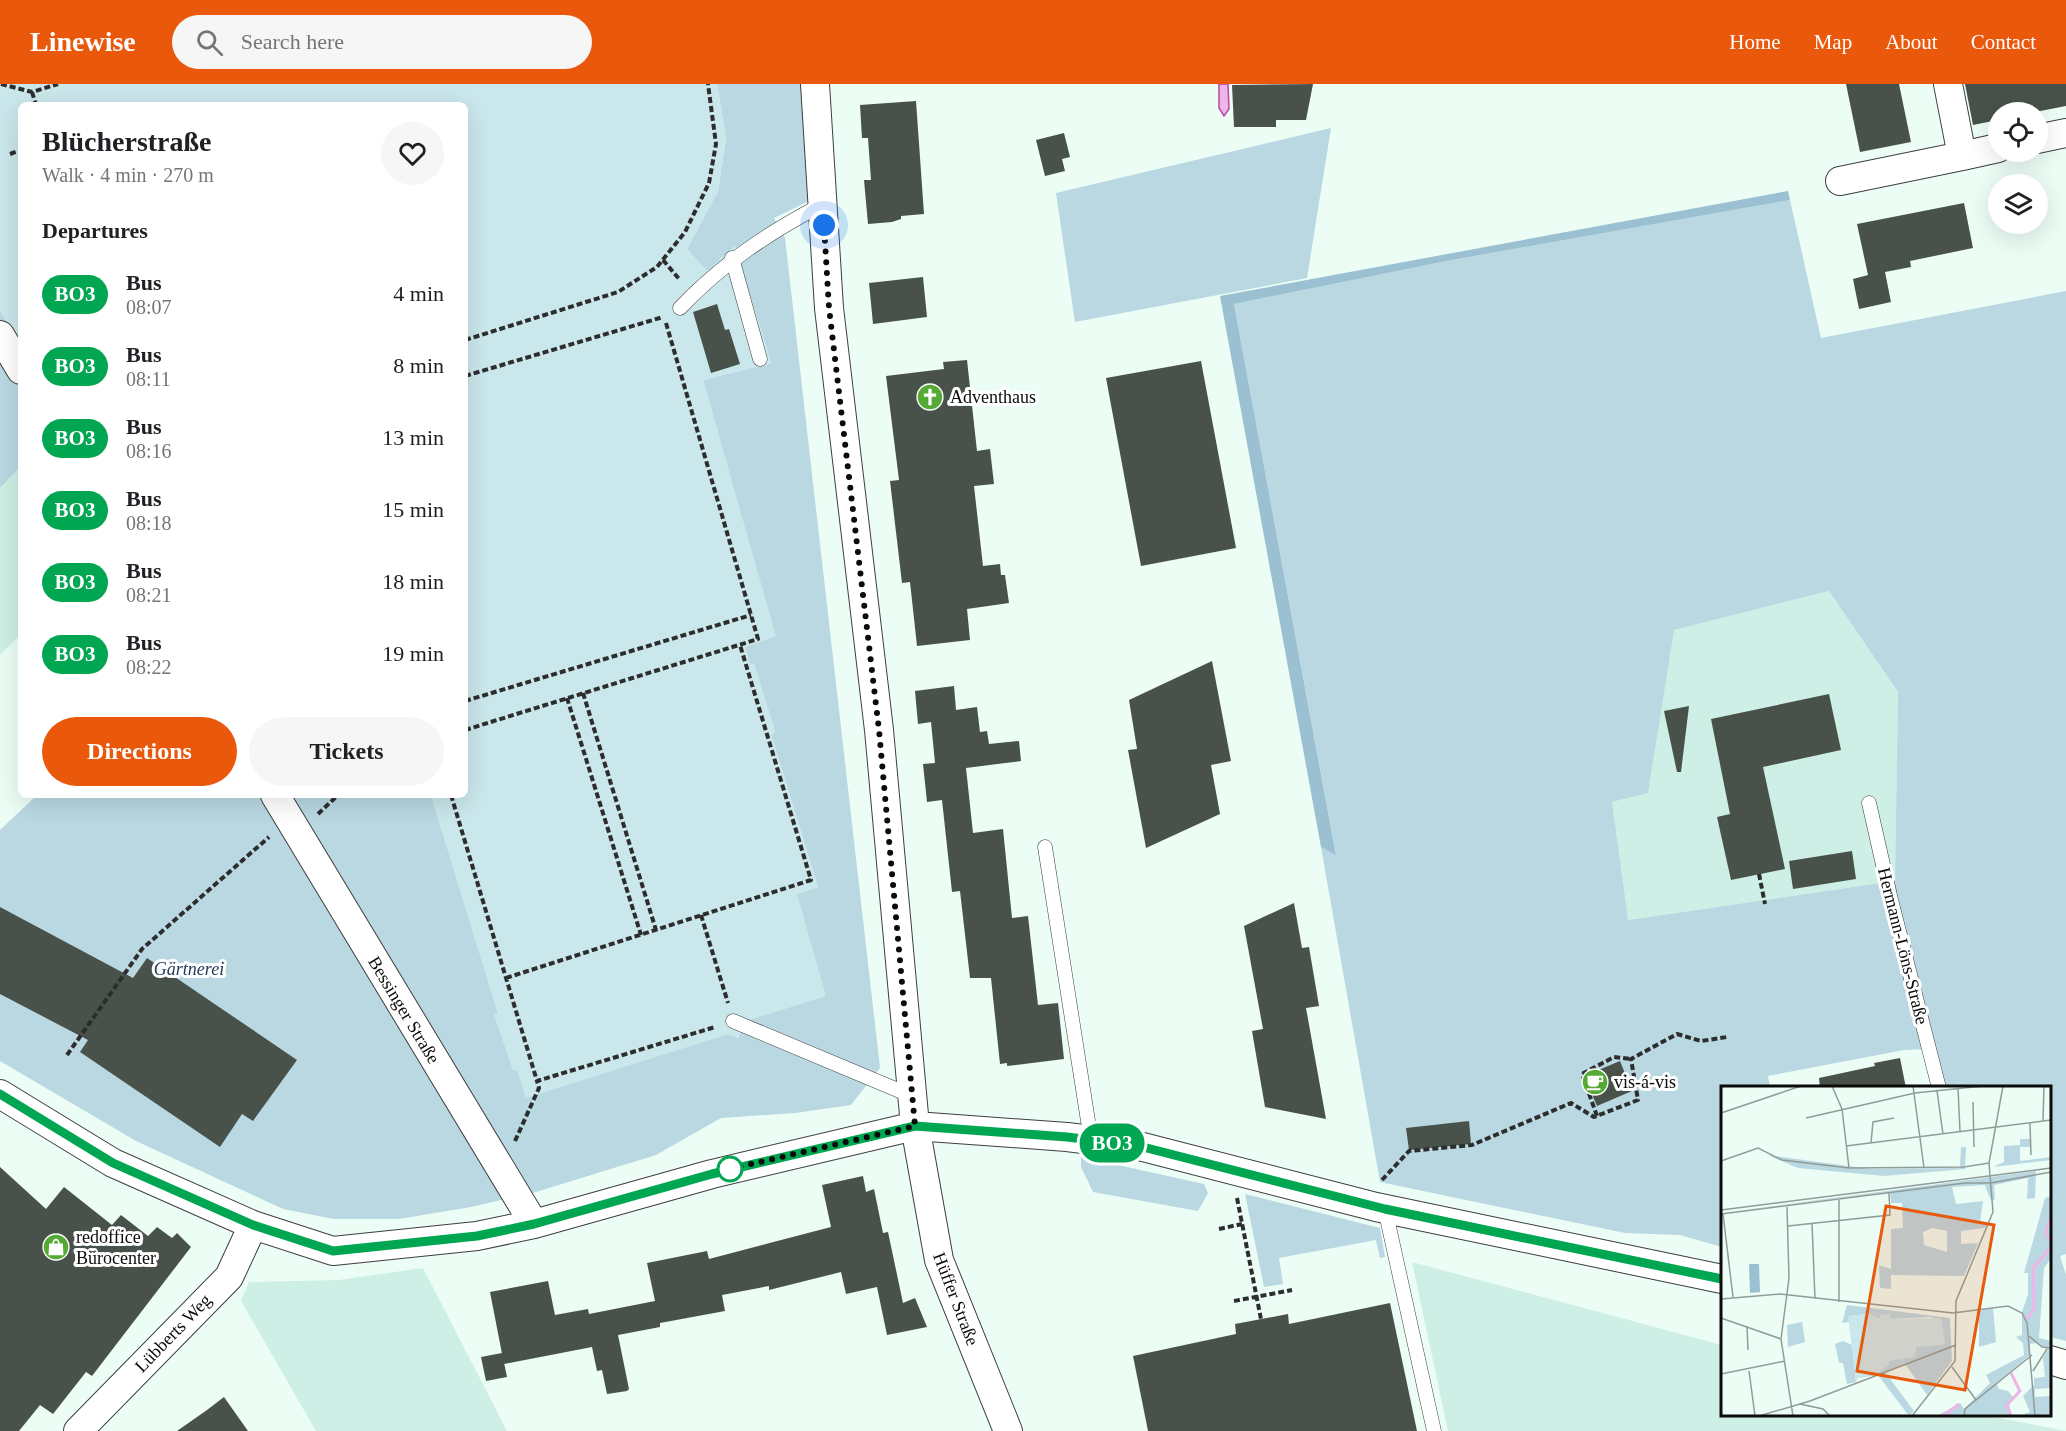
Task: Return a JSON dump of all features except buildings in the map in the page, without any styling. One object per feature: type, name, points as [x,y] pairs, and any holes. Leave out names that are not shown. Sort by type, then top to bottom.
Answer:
[{"type":"street","name":"Hüffer Straße","points":[[815,84],[829,308],[879,730],[915,1126],[939,1260],[1008,1431]]},
{"type":"street","points":[[1948,84],[1962,156]]},
{"type":"street","points":[[2048,137],[2066,133]]},
{"type":"street","points":[[1840,181],[1988,150]]},
{"type":"street","points":[[0,335],[18,365]]},
{"type":"street","name":"Bessinger Straße","points":[[279,798],[302,818],[501,1172],[534,1224]]},
{"type":"street","points":[[0,1094],[113,1163],[253,1225],[333,1251],[477,1236],[534,1224],[712,1174],[915,1126],[1139,1146],[1380,1208],[1721,1279]]},
{"type":"street","name":"Lübberts Weg","points":[[78,1431],[229,1277],[253,1225]]},
{"type":"street","points":[[2051,1361],[2066,1365]]},
{"type":"lane","points":[[680,308],[732,258],[778,228],[823,204]]},
{"type":"lane","points":[[732,258],[760,359]]},
{"type":"lane","name":"Hermann-Löns-Straße","points":[[1869,803],[1938,1086]]},
{"type":"lane","points":[[1045,847],[1091,1140]]},
{"type":"lane","points":[[733,1021],[912,1096]]},
{"type":"lane","points":[[1380,1208],[1434,1431]]},
{"type":"path","points":[[1,84],[32,92],[58,84]]},
{"type":"path","points":[[468,339],[618,292],[657,267],[686,232],[709,183],[716,144],[708,84]]},
{"type":"path","points":[[32,92],[35,102]]},
{"type":"path","points":[[10,154],[18,151]]},
{"type":"path","points":[[663,260],[693,295]]},
{"type":"path","points":[[468,375],[664,317],[680,308]]},
{"type":"path","points":[[468,729],[758,639],[664,317]]},
{"type":"path","points":[[468,700],[751,615]]},
{"type":"path","points":[[506,978],[811,880],[740,645]]},
{"type":"path","points":[[583,693],[656,930]]},
{"type":"path","points":[[567,698],[641,935]]},
{"type":"path","points":[[67,1054],[142,949],[302,818],[333,798]]},
{"type":"path","points":[[452,798],[539,1088],[501,1172]]},
{"type":"path","points":[[1759,874],[1765,904]]},
{"type":"path","points":[[537,1081],[733,1021],[701,915]]},
{"type":"path","points":[[1597,1116],[1582,1074],[1614,1057],[1631,1059],[1677,1034],[1701,1041],[1727,1036]]},
{"type":"path","points":[[1380,1208],[1382,1180],[1409,1151],[1472,1145],[1571,1103],[1593,1117],[1638,1100],[1631,1059]]},
{"type":"path","points":[[1232,1171],[1261,1319]]},
{"type":"path","points":[[1219,1229],[1242,1224]]},
{"type":"path","points":[[1234,1301],[1292,1290]]},
{"type":"shaded area","points":[[0,84],[717,84],[726,138],[718,191],[687,249],[707,271],[735,246],[771,363],[703,380],[776,636],[745,647],[750,665],[754,663],[775,732],[771,734],[818,887],[797,894],[826,996],[747,1021],[738,1038],[729,1034],[526,1098],[517,1070],[513,1070],[494,1015],[498,1013],[432,798],[468,798],[468,102],[18,102],[18,341],[0,310]]},
{"type":"shaded area","points":[[1219,84],[1228,84],[1229,109],[1224,116],[1219,108]]},
{"type":"shaded area","points":[[1788,191],[1790,200],[1452,260],[1234,304],[1336,855],[1321,847],[1220,296]]},
{"type":"shaded area","points":[[18,469],[18,637],[0,655],[0,488]]},
{"type":"shaded area","points":[[1829,591],[1898,692],[1895,881],[1627,920],[1612,802],[1648,793],[1673,630]]},
{"type":"shaded area","points":[[1412,1262],[1721,1345],[1721,1416],[1989,1416],[2066,1431],[1448,1431]]},
{"type":"shaded area","points":[[423,1268],[507,1431],[316,1431],[241,1301],[249,1282],[339,1280]]},
{"type":"green space","name":"Gärtnerei","points":[[717,84],[802,84],[809,201],[774,218],[785,238],[880,1068],[851,1105],[795,1113],[721,1118],[656,1155],[536,1192],[471,1207],[399,1219],[334,1219],[283,1209],[136,1141],[0,1061],[0,830],[34,798],[432,798],[498,1013],[495,1015],[513,1070],[729,1034],[738,1038],[797,894],[818,887],[771,734],[775,732],[754,664],[750,665],[745,647],[775,636],[703,380],[771,363],[735,246],[707,271],[687,249],[718,191],[726,138]]},
{"type":"green space","points":[[1331,128],[1307,278],[1075,322],[1056,193]]},
{"type":"green space","points":[[1790,200],[1821,338],[2066,291],[2066,1254],[2060,1256],[2066,1275],[2066,1341],[2051,1337],[2051,1086],[1939,1086],[1928,1049],[1904,1050],[1768,1076],[1770,1086],[1721,1086],[1721,1247],[1680,1235],[1625,1233],[1380,1182],[1321,847],[1336,854],[1234,304],[1452,260]],"holes":[[[1829,591],[1898,692],[1895,881],[1628,920],[1612,802],[1648,793],[1674,630]]]},
{"type":"green space","points":[[0,310],[18,341],[18,469],[0,488]]},
{"type":"green space","points":[[1081,1157],[1204,1184],[1208,1193],[1198,1211],[1093,1192],[1081,1167]]},
{"type":"green space","points":[[1245,1194],[1380,1228],[1385,1257],[1380,1258],[1376,1240],[1279,1258],[1283,1284],[1264,1287]]},
{"type":"bus line","name":"BO3","points":[[0,1094],[113,1163],[253,1225],[333,1251],[477,1236],[534,1224],[712,1174],[915,1126],[1067,1137],[1139,1146],[1385,1209],[1721,1279]]},
{"type":"place","name":"Adventhaus","points":[[930,397]]},
{"type":"place","name":"vis-á-vis","points":[[1595,1082]]},
{"type":"place","name":"redoffice Bürocenter","points":[[56,1247]]},
{"type":"route","points":[[730,1169],[915,1126],[879,730],[829,308],[824,225]]}]
